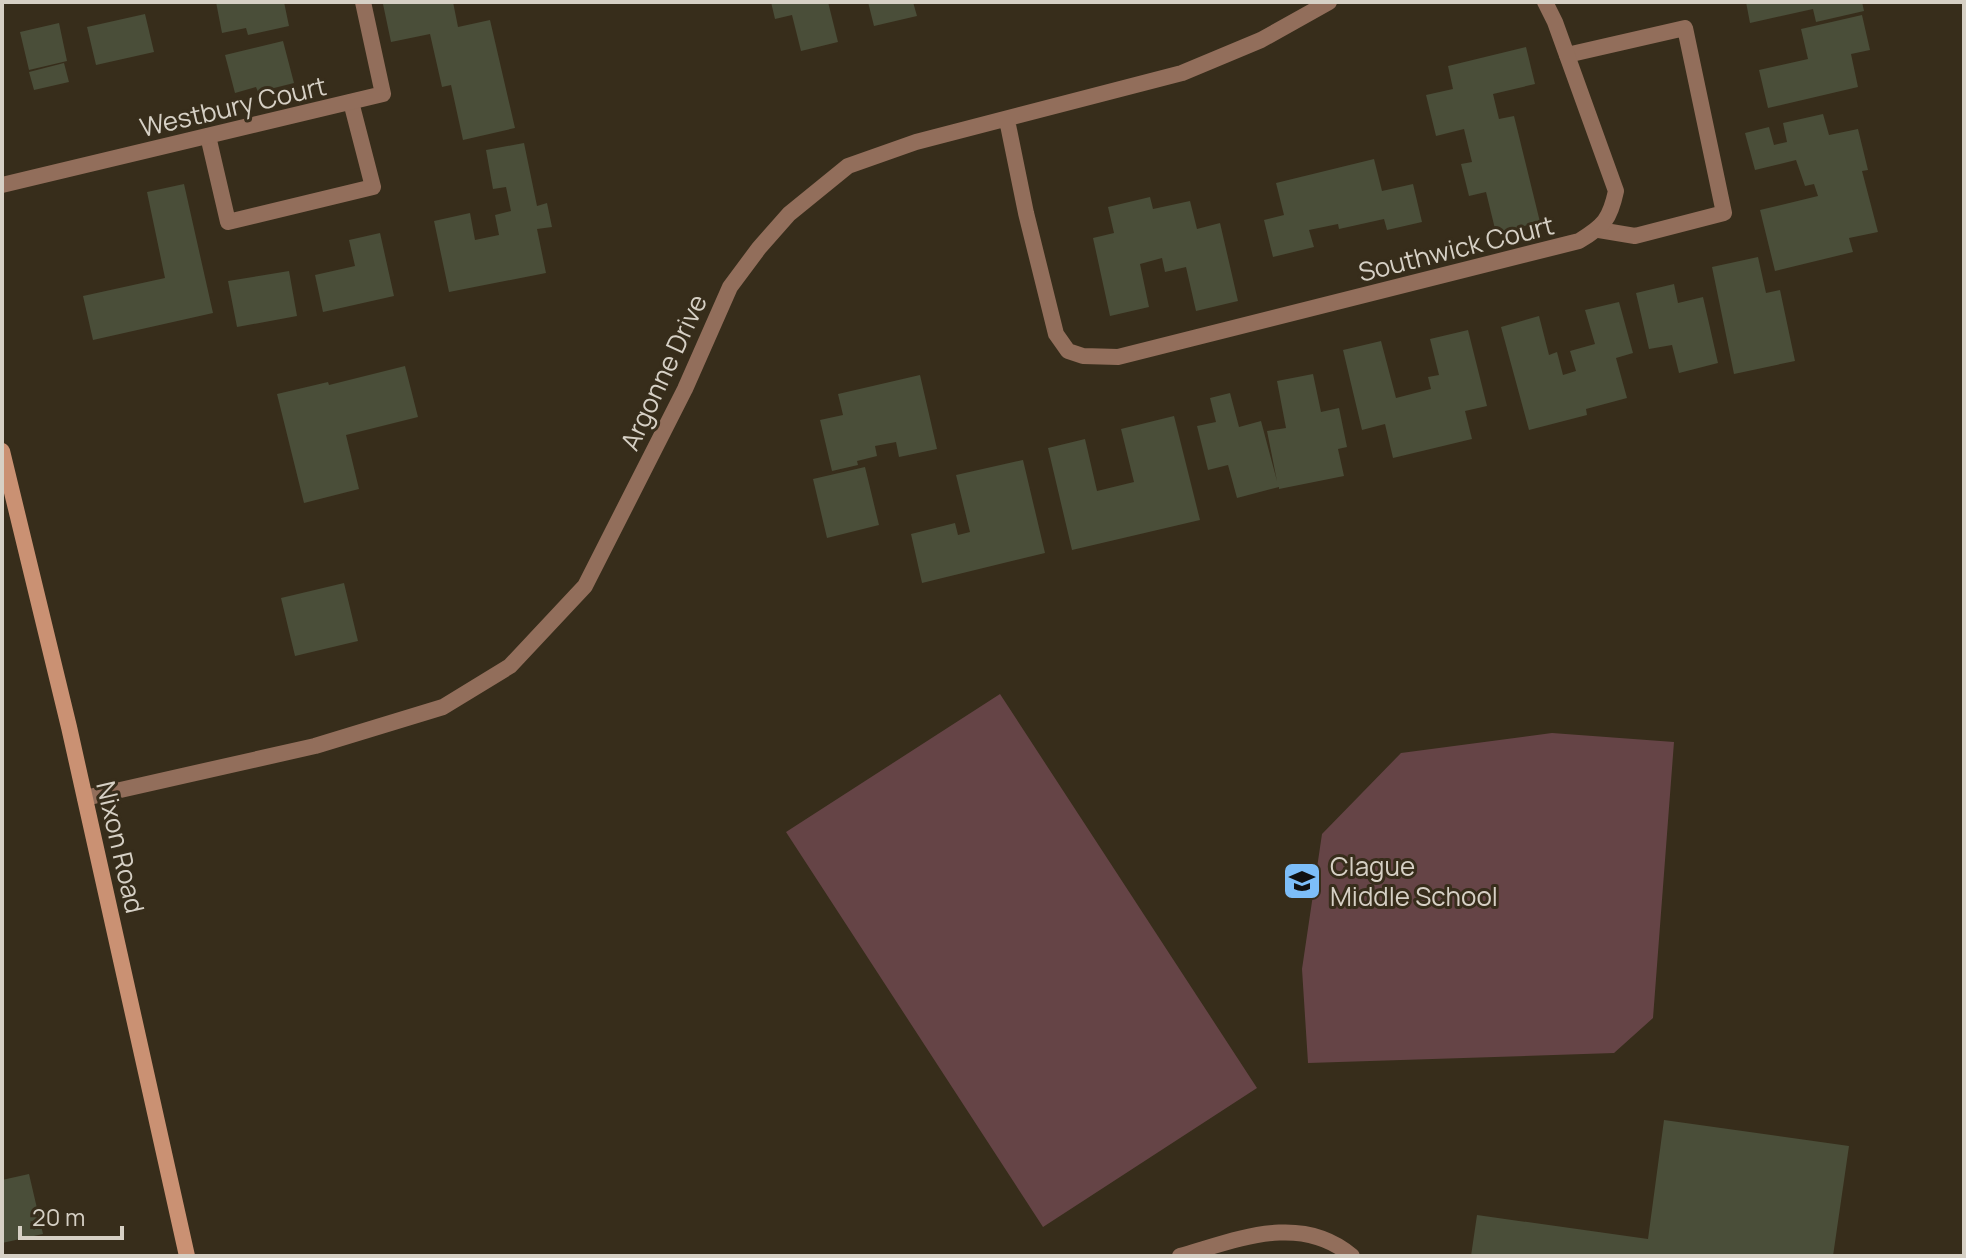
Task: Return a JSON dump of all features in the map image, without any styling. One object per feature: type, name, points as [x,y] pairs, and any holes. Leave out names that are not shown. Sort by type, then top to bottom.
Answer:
[{"type":"main road","name":"Nixon Road","points":[[2,451],[85,798],[187,1256]]},
{"type":"street","name":"Westbury Court","points":[[2,185],[383,94],[363,2]]},
{"type":"street","name":"Argonne Drive","points":[[85,798],[315,746],[443,707],[510,666],[585,586],[685,389],[730,287],[789,214],[848,166],[916,142],[1182,73],[1261,40],[1329,2]]},
{"type":"street","points":[[1545,2],[1616,191],[1611,213],[1599,230],[1635,236],[1724,213],[1685,28],[1567,55]]},
{"type":"street","points":[[208,136],[228,222],[373,187],[351,102]]},
{"type":"street","name":"Southwick Court","points":[[1007,120],[1056,334],[1068,351],[1083,356],[1118,357],[1579,241],[1599,230]]},
{"type":"street","points":[[1180,1256],[1267,1231],[1309,1234],[1342,1247],[1352,1256]]},
{"type":"shaded area","points":[[1000,694],[1257,1088],[1043,1227],[786,832]]},
{"type":"shaded area","points":[[1552,733],[1674,742],[1653,1018],[1614,1053],[1308,1063],[1302,969],[1322,834],[1401,753]]},
{"type":"building","points":[[216,2],[284,2],[289,26],[248,35],[246,28],[222,33]]},
{"type":"building","points":[[453,2],[458,27],[490,20],[515,128],[463,140],[451,85],[442,87],[430,34],[391,42],[383,4]]},
{"type":"building","points":[[771,2],[828,2],[838,42],[801,51],[792,15],[775,19]]},
{"type":"building","points":[[868,2],[913,2],[917,16],[874,26]]},
{"type":"building","points":[[1746,2],[1862,2],[1864,11],[1816,22],[1813,9],[1750,23]]},
{"type":"building","points":[[145,14],[154,52],[96,65],[87,27]]},
{"type":"building","points":[[1862,15],[1870,50],[1851,54],[1858,87],[1768,108],[1759,70],[1808,59],[1801,29]]},
{"type":"building","points":[[59,23],[67,61],[29,70],[20,32]]},
{"type":"building","points":[[283,41],[294,83],[258,92],[256,87],[235,93],[225,55]]},
{"type":"building","points":[[1526,47],[1535,84],[1493,94],[1499,119],[1514,116],[1540,222],[1496,233],[1486,192],[1469,196],[1461,164],[1472,162],[1464,129],[1436,136],[1426,95],[1453,89],[1448,66]]},
{"type":"building","points":[[64,63],[69,82],[34,90],[29,72]]},
{"type":"building","points":[[1823,114],[1829,135],[1858,129],[1868,170],[1862,171],[1878,232],[1849,238],[1853,252],[1775,271],[1760,210],[1818,196],[1814,184],[1805,186],[1796,160],[1755,170],[1745,133],[1769,127],[1774,145],[1787,142],[1783,123]]},
{"type":"building","points":[[524,143],[537,206],[547,203],[552,227],[537,229],[546,273],[449,292],[434,221],[470,213],[475,240],[499,235],[495,215],[511,211],[506,187],[493,189],[486,150]]},
{"type":"building","points":[[1374,159],[1382,191],[1413,184],[1422,222],[1387,230],[1384,219],[1339,229],[1338,224],[1309,230],[1314,247],[1273,257],[1264,220],[1284,215],[1276,183]]},
{"type":"building","points":[[184,184],[213,313],[93,340],[83,296],[165,278],[147,192]]},
{"type":"building","points":[[1150,197],[1153,209],[1190,201],[1197,229],[1220,223],[1238,301],[1196,311],[1186,267],[1165,272],[1162,258],[1140,264],[1149,307],[1110,316],[1093,238],[1114,233],[1108,207]]},
{"type":"building","points":[[380,233],[394,296],[323,312],[315,275],[355,266],[349,240]]},
{"type":"building","points":[[1758,257],[1766,293],[1780,290],[1795,361],[1734,374],[1712,267]]},
{"type":"building","points":[[289,271],[297,316],[237,327],[228,281]]},
{"type":"building","points":[[1674,284],[1678,303],[1703,297],[1718,363],[1679,373],[1672,345],[1649,349],[1636,293]]},
{"type":"building","points":[[1619,302],[1633,353],[1616,358],[1627,398],[1586,409],[1587,415],[1529,430],[1501,327],[1539,316],[1549,355],[1557,352],[1563,375],[1576,371],[1570,351],[1595,344],[1585,310]]},
{"type":"building","points":[[1468,330],[1487,406],[1465,411],[1472,439],[1393,458],[1385,424],[1362,430],[1343,350],[1381,341],[1396,398],[1431,389],[1428,377],[1439,375],[1430,339]]},
{"type":"building","points":[[405,366],[418,417],[346,435],[359,489],[304,503],[277,394]]},
{"type":"building","points":[[1313,374],[1321,412],[1339,408],[1347,447],[1338,449],[1344,476],[1237,498],[1228,465],[1208,470],[1197,426],[1216,422],[1210,398],[1230,393],[1239,427],[1261,421],[1277,481],[1267,431],[1286,428],[1277,381]]},
{"type":"building","points":[[920,375],[937,449],[899,457],[896,442],[875,446],[877,456],[857,461],[858,465],[832,471],[820,420],[843,415],[838,394]]},
{"type":"building","points":[[1174,416],[1200,520],[1072,550],[1048,448],[1085,439],[1097,491],[1134,482],[1121,429]]},
{"type":"building","points":[[1023,460],[1045,553],[922,583],[911,534],[955,523],[958,535],[970,532],[956,475]]},
{"type":"building","points":[[865,467],[879,525],[827,538],[813,479]]},
{"type":"building","points":[[344,583],[358,641],[295,656],[281,598]]},
{"type":"building","points":[[1664,1120],[1849,1146],[1833,1256],[1471,1256],[1477,1215],[1648,1239]]},
{"type":"building","points":[[29,1174],[43,1234],[2,1243],[2,1180]]},
{"type":"place","name":"Clague Middle School","points":[[1302,881]]}]
